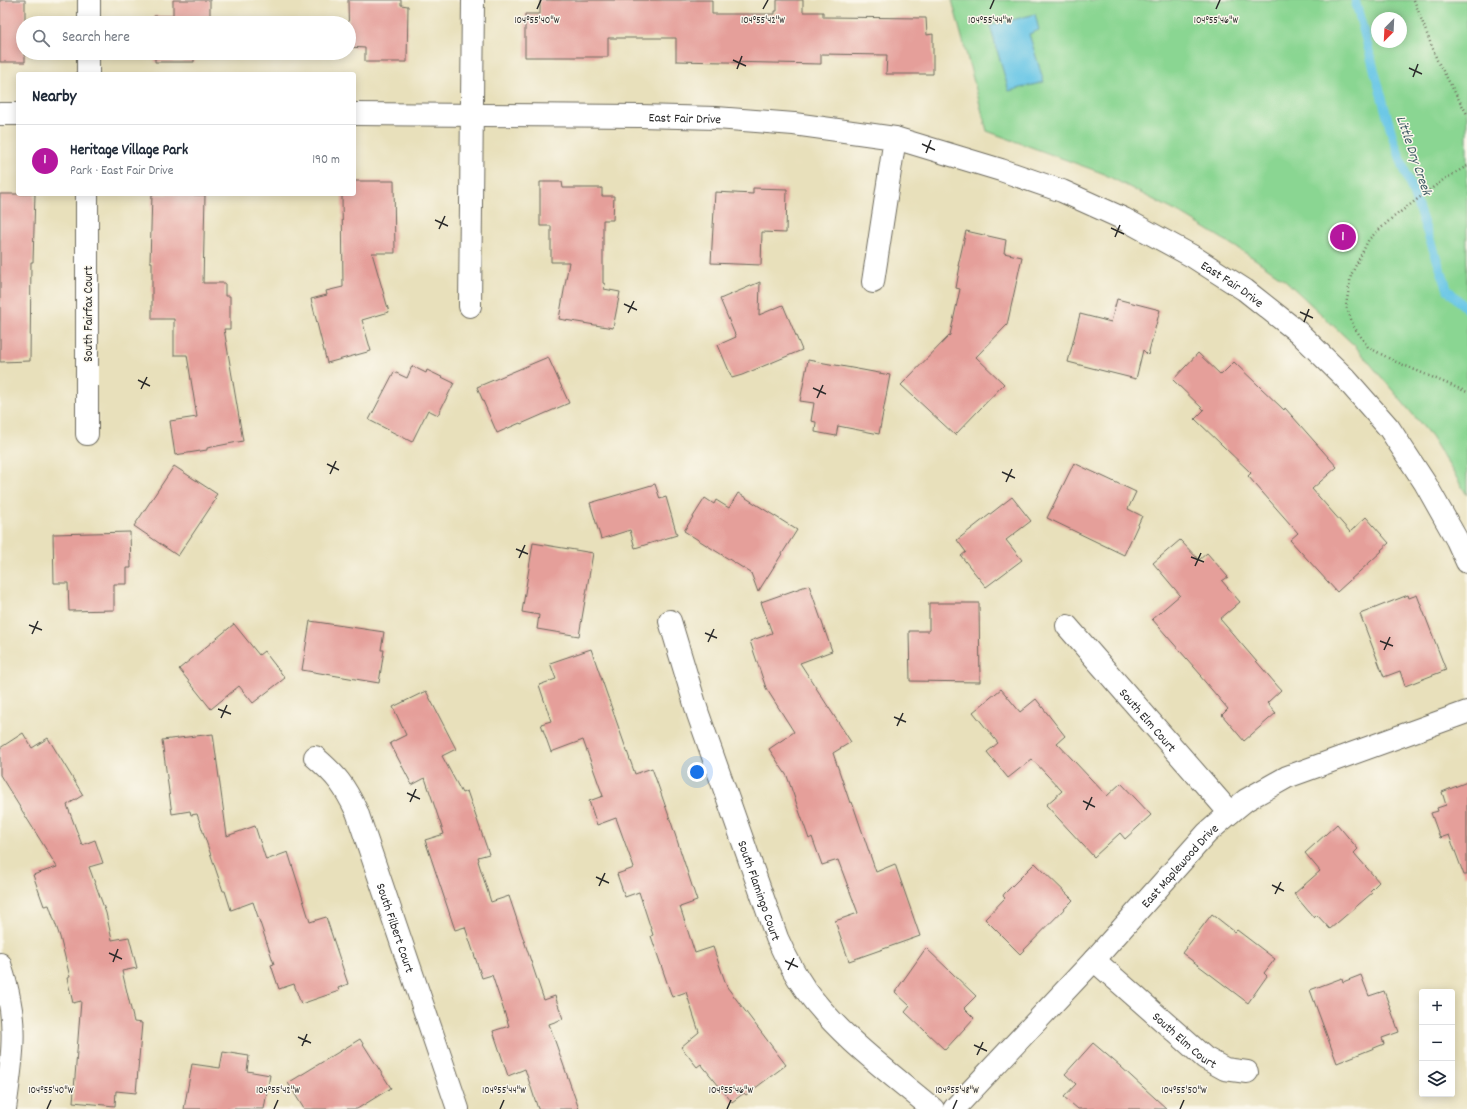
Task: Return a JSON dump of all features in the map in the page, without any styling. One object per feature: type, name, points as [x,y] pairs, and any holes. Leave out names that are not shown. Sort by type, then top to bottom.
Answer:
[{"type":"street","points":[[89,0],[89,16]]},
{"type":"street","points":[[470,306],[473,0]]},
{"type":"street","points":[[88,60],[88,72]]},
{"type":"street","points":[[0,114],[16,114]]},
{"type":"street","name":"East Fair Drive","points":[[356,114],[473,114],[716,118],[794,124],[895,138],[1001,170],[1062,192],[1124,219],[1192,256],[1245,290],[1298,332],[1345,378],[1389,428],[1425,483],[1457,540],[1467,562]]},
{"type":"street","points":[[873,282],[895,138]]},
{"type":"street","name":"South Fairfax Court","points":[[87,434],[88,196]]},
{"type":"street","name":"South Flamingo Court","points":[[670,621],[698,714],[778,938],[789,963],[805,989],[826,1015],[852,1040],[933,1109]]},
{"type":"street","name":"South Elm Court","points":[[1067,626],[1230,812]]},
{"type":"street","name":"East Maplewood Drive","points":[[954,1109],[1094,960],[1207,833],[1230,812],[1246,800],[1287,777],[1467,712]]},
{"type":"street","name":"South Filbert Court","points":[[315,757],[335,774],[347,791],[357,812],[458,1109]]},
{"type":"street","name":"South Elm Court","points":[[1094,960],[1205,1058],[1225,1069],[1247,1072]]},
{"type":"street","points":[[0,964],[9,998],[12,1027],[12,1052],[5,1109]]},
{"type":"path","points":[[1414,0],[1437,60],[1467,114]]},
{"type":"path","points":[[1467,166],[1443,180],[1391,219],[1369,239],[1351,275],[1346,306],[1354,327],[1368,347],[1394,361],[1467,392]]},
{"type":"green space","points":[[952,0],[1467,0],[1467,495],[1431,436],[1356,347],[1285,280],[1252,257],[1187,217],[1102,173],[987,131]]},
{"type":"water","points":[[1035,14],[1039,30],[1029,34],[1044,82],[1009,91],[990,26]]},
{"type":"building","points":[[0,0],[25,0],[25,16],[16,16],[16,60],[25,60],[25,62],[0,62]]},
{"type":"building","points":[[173,0],[210,0],[210,16],[173,16]]},
{"type":"building","points":[[348,0],[401,0],[401,5],[408,6],[407,62],[365,62],[365,48],[356,47],[356,16],[348,16]]},
{"type":"building","points":[[540,0],[712,0],[712,14],[775,14],[775,11],[777,11],[777,0],[803,0],[803,12],[823,12],[823,17],[926,18],[927,35],[933,34],[933,74],[886,74],[887,55],[821,54],[821,64],[676,61],[676,38],[608,38],[608,57],[525,57],[525,14],[540,14]]},
{"type":"building","points":[[155,60],[194,60],[194,62],[155,62]]},
{"type":"building","points":[[356,181],[394,181],[395,253],[372,253],[389,312],[362,320],[371,351],[327,363],[311,299],[327,295],[326,291],[343,287],[342,196],[356,196]]},
{"type":"building","points":[[540,182],[562,182],[563,188],[602,188],[602,196],[614,196],[613,220],[603,220],[604,289],[620,292],[613,328],[559,319],[569,262],[551,262],[551,226],[540,226]]},
{"type":"building","points":[[753,188],[787,189],[786,233],[762,232],[761,265],[711,263],[715,192],[753,194]]},
{"type":"building","points":[[0,194],[35,196],[33,262],[31,262],[30,361],[0,362]]},
{"type":"building","points":[[152,196],[205,196],[203,283],[225,283],[225,296],[230,296],[230,329],[224,329],[243,441],[207,448],[207,450],[175,455],[170,421],[197,417],[187,355],[174,355],[174,319],[152,319],[152,262],[150,262]]},
{"type":"building","points":[[966,231],[1006,240],[1004,253],[1022,257],[1007,325],[976,357],[1004,384],[955,435],[901,385],[950,335],[960,289],[956,288],[960,266],[958,266]]},
{"type":"building","points":[[760,282],[759,315],[783,305],[802,350],[732,378],[718,345],[736,337],[720,299]]},
{"type":"building","points":[[1117,299],[1160,310],[1148,355],[1143,350],[1136,379],[1068,362],[1080,314],[1111,322]]},
{"type":"building","points":[[1198,353],[1221,375],[1234,362],[1284,410],[1285,408],[1337,467],[1312,489],[1350,532],[1366,517],[1389,543],[1337,592],[1290,540],[1298,533],[1248,476],[1251,473],[1195,419],[1204,410],[1173,380]]},
{"type":"building","points":[[548,357],[569,403],[497,433],[477,387]]},
{"type":"building","points":[[808,360],[890,375],[879,434],[838,426],[836,436],[815,432],[816,422],[811,421],[814,403],[800,401]]},
{"type":"building","points":[[412,366],[426,373],[427,370],[454,383],[438,415],[428,410],[412,442],[369,420],[394,372],[407,378]]},
{"type":"building","points":[[1074,463],[1136,492],[1128,509],[1142,516],[1124,555],[1047,518]]},
{"type":"building","points":[[174,466],[217,494],[214,498],[216,499],[178,556],[134,526]]},
{"type":"building","points":[[655,484],[660,499],[666,497],[677,535],[635,548],[630,530],[601,539],[590,503]]},
{"type":"building","points":[[738,493],[797,530],[758,592],[751,573],[684,531],[705,498],[714,504],[716,500],[729,508]]},
{"type":"building","points":[[1012,497],[1031,521],[1006,540],[1022,560],[986,587],[961,556],[966,552],[957,540]]},
{"type":"building","points":[[130,532],[131,568],[127,568],[127,584],[114,584],[114,610],[69,611],[68,583],[54,583],[53,534]]},
{"type":"building","points":[[1180,540],[1199,560],[1207,553],[1228,577],[1222,581],[1240,602],[1220,619],[1281,690],[1267,703],[1276,713],[1244,741],[1222,715],[1228,709],[1200,676],[1201,675],[1152,619],[1180,595],[1153,563]]},
{"type":"building","points":[[533,543],[593,553],[579,636],[537,629],[539,615],[522,612]]},
{"type":"building","points":[[809,585],[832,651],[800,663],[851,742],[833,753],[850,803],[852,802],[876,872],[895,864],[920,936],[849,961],[835,921],[858,913],[838,860],[822,865],[812,837],[809,839],[787,776],[769,749],[794,732],[766,688],[750,641],[772,633],[761,602]]},
{"type":"building","points":[[1408,595],[1409,598],[1417,595],[1446,670],[1405,686],[1400,671],[1384,677],[1360,614]]},
{"type":"building","points":[[929,603],[979,603],[980,682],[910,681],[909,631],[929,631]]},
{"type":"building","points":[[310,621],[384,632],[381,650],[384,650],[379,683],[302,670]]},
{"type":"building","points":[[234,624],[259,655],[264,651],[285,678],[253,703],[239,686],[211,709],[179,669]]},
{"type":"building","points":[[591,649],[635,774],[652,768],[671,822],[697,901],[680,907],[695,953],[713,947],[727,987],[786,1065],[746,1095],[744,1093],[732,1102],[701,1064],[697,1067],[681,1047],[699,1032],[686,992],[672,997],[651,936],[653,935],[639,892],[625,897],[617,874],[634,868],[616,818],[597,825],[589,801],[603,796],[583,740],[551,752],[541,724],[551,721],[539,685],[556,679],[550,663]]},
{"type":"building","points":[[1001,689],[1020,712],[1036,699],[1065,736],[1057,743],[1107,796],[1121,783],[1151,815],[1125,839],[1120,833],[1094,857],[1046,805],[1062,791],[1032,759],[1008,778],[987,752],[998,743],[973,712]]},
{"type":"building","points":[[426,691],[456,749],[442,756],[462,793],[467,791],[489,854],[478,857],[478,861],[491,902],[509,896],[544,1000],[555,996],[563,1019],[549,1024],[579,1109],[538,1109],[525,1069],[508,1076],[493,1031],[509,1026],[492,975],[482,978],[465,927],[455,930],[425,840],[444,834],[425,778],[412,785],[390,743],[406,735],[393,707]]},
{"type":"building","points":[[23,733],[32,748],[48,738],[83,795],[67,805],[82,845],[95,840],[103,863],[89,867],[106,913],[112,940],[129,937],[137,968],[122,971],[134,1022],[142,1023],[136,1093],[116,1091],[115,1106],[73,1102],[81,1001],[73,1003],[67,978],[70,977],[60,937],[49,905],[44,906],[33,875],[57,867],[0,775],[0,748]]},
{"type":"building","points":[[213,734],[227,836],[255,826],[266,860],[288,852],[310,922],[326,917],[348,984],[338,988],[339,991],[301,1004],[294,984],[279,989],[271,965],[274,964],[253,902],[231,910],[197,814],[191,815],[190,811],[172,814],[162,740]]},
{"type":"building","points":[[1467,782],[1467,875],[1464,875],[1449,835],[1440,838],[1431,813],[1438,811],[1437,808],[1446,805],[1442,792]]},
{"type":"building","points":[[1337,824],[1358,849],[1354,853],[1379,882],[1370,891],[1372,893],[1330,929],[1317,915],[1314,918],[1294,894],[1320,871],[1305,853]]},
{"type":"building","points":[[1035,863],[1073,900],[1020,954],[985,919],[1005,898],[1003,896],[1004,894]]},
{"type":"building","points":[[1212,914],[1235,932],[1237,930],[1275,959],[1264,973],[1267,976],[1248,1003],[1182,953]]},
{"type":"building","points":[[926,948],[976,996],[964,1008],[974,1018],[945,1050],[905,1012],[910,1006],[895,992]]},
{"type":"building","points":[[1361,975],[1369,996],[1384,991],[1399,1032],[1382,1038],[1384,1044],[1337,1063],[1310,990],[1342,978],[1343,982]]},
{"type":"building","points":[[360,1039],[391,1088],[357,1109],[304,1109],[288,1083]]},
{"type":"building","points":[[1093,1043],[1167,1109],[1078,1109],[1064,1097],[1076,1084],[1065,1074]]},
{"type":"building","points":[[223,1052],[249,1056],[247,1071],[270,1075],[264,1109],[184,1109],[192,1064],[220,1068]]},
{"type":"waterway","name":"Little Dry Creek","points":[[1355,0],[1393,138],[1448,290],[1467,309]]},
{"type":"place","name":"Heritage Village Park","points":[[1343,237]]}]
